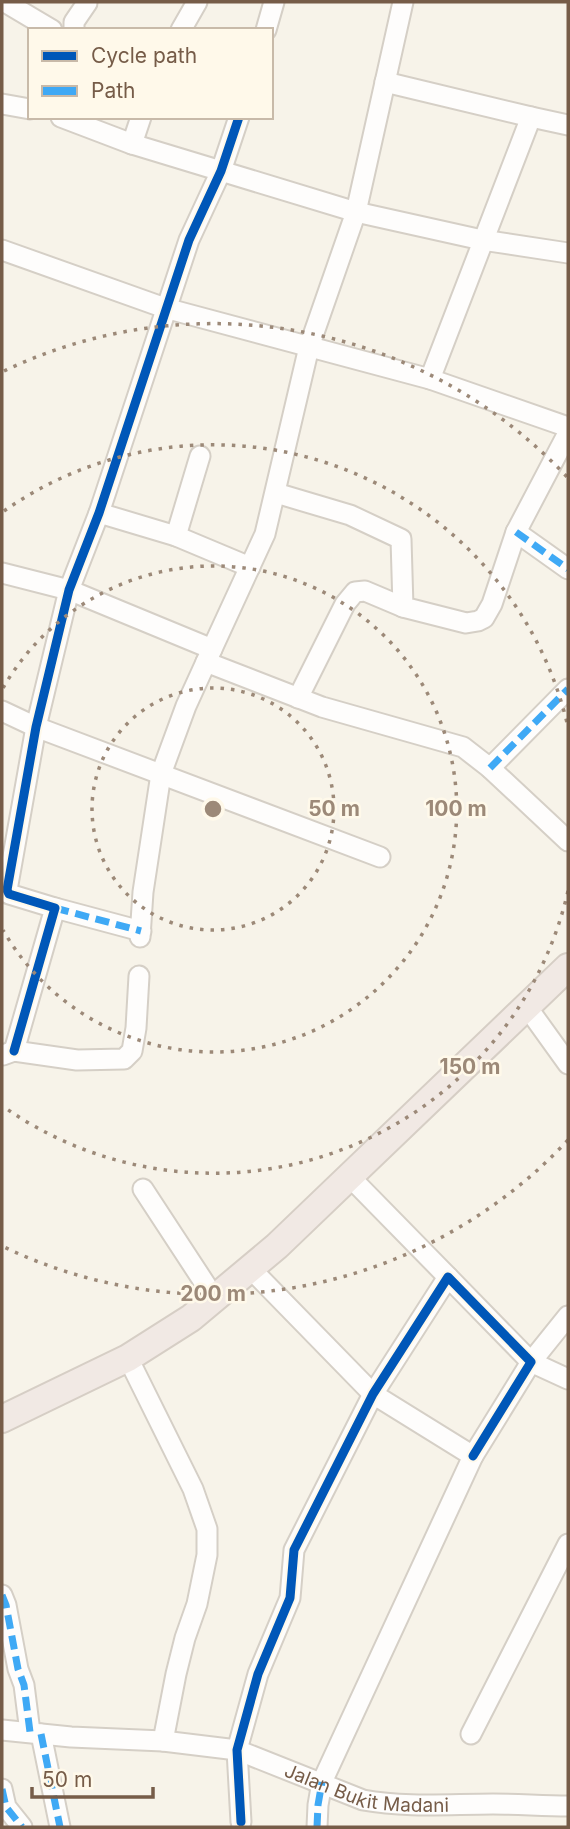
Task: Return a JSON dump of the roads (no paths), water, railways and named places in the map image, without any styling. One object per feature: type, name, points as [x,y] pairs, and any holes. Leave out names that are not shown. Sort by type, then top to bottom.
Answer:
[{"type":"highway","points":[[2,1419],[128,1358],[215,1300],[350,1177],[568,967]]},
{"type":"street","points":[[5,2],[49,28]]},
{"type":"street","points":[[182,28],[197,2]]},
{"type":"street","points":[[267,28],[274,2]]},
{"type":"street","points":[[238,119],[221,171],[189,240],[99,513],[69,590],[36,727],[7,890],[9,894],[141,934],[142,892],[161,774],[186,706],[265,534],[309,347],[356,212],[403,2]]},
{"type":"street","points":[[74,28],[74,22],[87,3]]},
{"type":"street","points":[[385,82],[568,125]]},
{"type":"street","points":[[2,104],[28,109]]},
{"type":"street","points":[[430,379],[531,117]]},
{"type":"street","points":[[66,119],[132,144],[356,212],[482,240],[568,253]]},
{"type":"street","points":[[132,144],[140,119]]},
{"type":"street","points":[[2,250],[166,308],[430,379],[568,427]]},
{"type":"street","points":[[298,698],[345,604],[355,592],[365,591],[403,607],[466,623],[484,618],[492,604],[516,532],[568,433]]},
{"type":"street","points":[[176,536],[200,456]]},
{"type":"street","points":[[276,493],[349,515],[401,539],[403,607]]},
{"type":"street","points":[[99,513],[176,536],[250,567]]},
{"type":"street","points":[[516,532],[568,569]]},
{"type":"street","points":[[2,573],[69,590],[298,698],[362,719],[458,745],[490,768],[568,841]]},
{"type":"street","points":[[490,768],[568,689]]},
{"type":"street","points":[[2,711],[36,727],[380,857]]},
{"type":"street","points":[[55,908],[8,1053],[86,1060],[124,1059],[132,1051],[139,976]]},
{"type":"street","points":[[527,1007],[568,1064]]},
{"type":"street","points":[[350,1177],[531,1362],[568,1379]]},
{"type":"street","points":[[143,1189],[215,1300]]},
{"type":"street","points":[[251,1269],[373,1394],[472,1456]]},
{"type":"street","points":[[241,1822],[237,1750],[258,1674],[290,1598],[293,1550],[373,1394],[448,1277]]},
{"type":"street","points":[[317,1827],[322,1782],[472,1456],[531,1362],[568,1316]]},
{"type":"street","points":[[128,1358],[193,1489],[207,1529],[207,1555],[197,1604],[185,1637],[163,1741]]},
{"type":"street","points":[[471,1734],[568,1544]]},
{"type":"street","points":[[2,1595],[60,1827]]},
{"type":"street","name":"Jalan Bukit Madani","points":[[2,1730],[71,1737],[163,1741],[237,1750],[363,1800],[404,1806],[568,1806]]},
{"type":"street","points":[[2,1789],[6,1807],[22,1827]]}]
